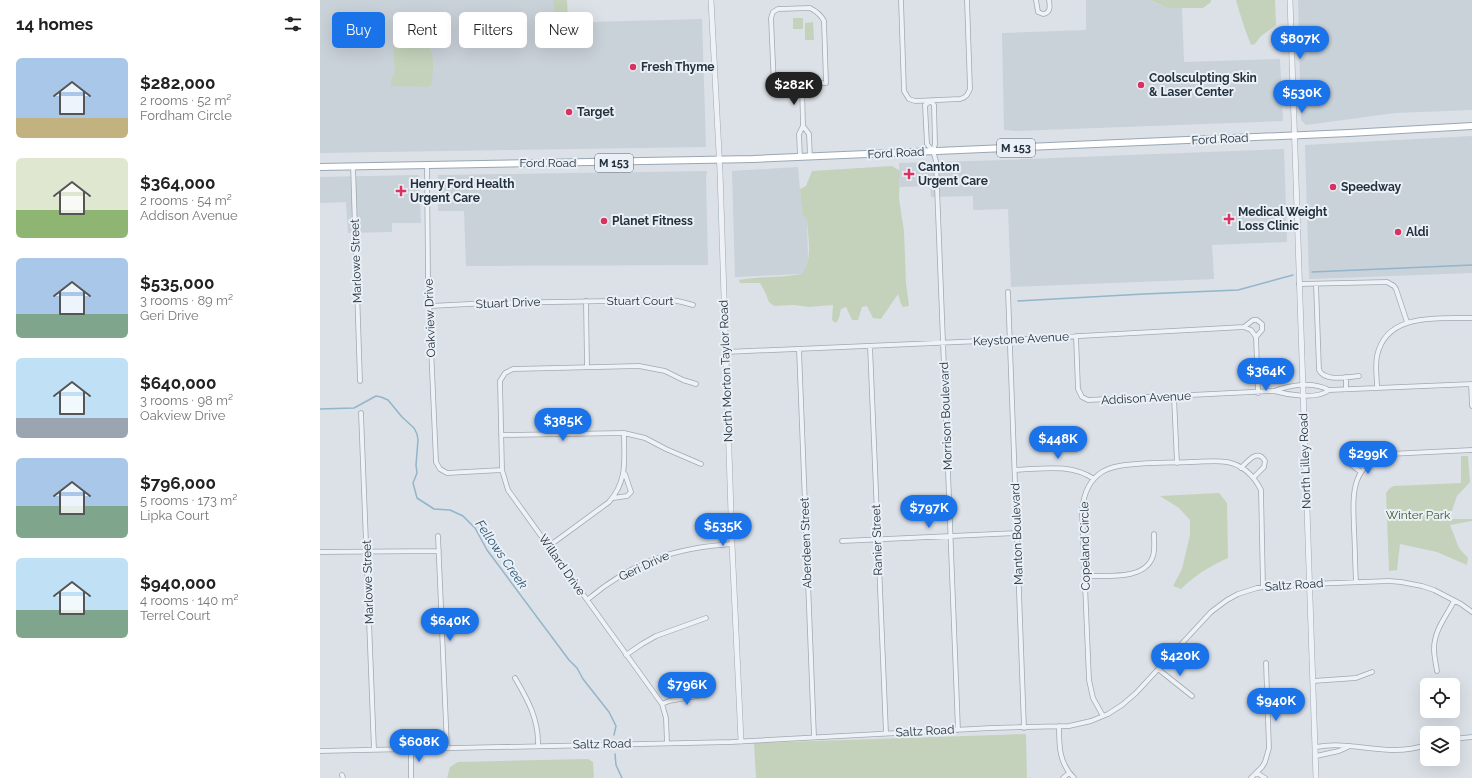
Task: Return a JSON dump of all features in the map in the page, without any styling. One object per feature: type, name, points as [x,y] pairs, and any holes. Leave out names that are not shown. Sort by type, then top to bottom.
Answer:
[{"type":"main road","name":"Ford Road","points":[[320,167],[810,157],[1472,126]]},
{"type":"street","name":"North Morton Taylor Road","points":[[711,0],[719,160],[732,544],[741,741]]},
{"type":"street","points":[[901,0],[904,91],[906,96],[911,100],[930,101],[960,100],[965,98],[969,92],[967,0]]},
{"type":"street","points":[[1036,0],[1037,10],[1040,14],[1043,14],[1047,13],[1050,9],[1050,0]]},
{"type":"street","name":"North Lilley Road","points":[[1290,0],[1316,778]]},
{"type":"street","points":[[810,8],[822,17],[824,21],[826,83],[802,85],[774,86],[771,18],[773,12],[776,10],[810,8]]},
{"type":"street","points":[[800,157],[799,134],[803,126],[802,85]]},
{"type":"street","points":[[930,101],[934,105],[935,144],[933,151],[926,144],[925,105],[930,101]]},
{"type":"street","points":[[803,126],[809,134],[810,157]]},
{"type":"street","name":"Morrison Boulevard","points":[[933,151],[936,161],[958,730]]},
{"type":"street","name":"Marlowe Street","points":[[353,166],[360,380]]},
{"type":"street","name":"Oakview Drive","points":[[427,166],[430,306],[435,454],[437,465],[440,469],[447,473],[502,470]]},
{"type":"street","points":[[1299,284],[1388,282],[1396,289],[1407,322]]},
{"type":"street","points":[[1316,284],[1318,370],[1326,377],[1359,376]]},
{"type":"street","name":"Manton Boulevard","points":[[1008,292],[1024,728]]},
{"type":"street","name":"Stuart Court","points":[[586,301],[672,300],[693,306]]},
{"type":"street","points":[[586,301],[587,367],[648,367],[665,371],[683,380],[696,384]]},
{"type":"street","name":"Stuart Drive","points":[[430,306],[586,301]]},
{"type":"street","points":[[1377,388],[1377,360],[1382,343],[1392,331],[1407,322],[1415,320],[1472,318]]},
{"type":"street","name":"Keystone Avenue","points":[[726,352],[1010,340],[1244,327],[1253,320],[1262,324],[1262,330],[1256,337]]},
{"type":"street","points":[[1244,327],[1251,330],[1256,337],[1258,393]]},
{"type":"street","name":"Addison Avenue","points":[[1076,336],[1078,390],[1082,397],[1091,401],[1274,392],[1303,396],[1325,393],[1329,390],[1472,384]]},
{"type":"street","name":"Ranier Street","points":[[870,346],[886,733]]},
{"type":"street","name":"Aberdeen Street","points":[[799,350],[814,737]]},
{"type":"street","name":"Willard Drive","points":[[587,367],[517,368],[504,374],[500,385],[502,470],[505,481],[512,495],[626,656],[662,704],[666,718],[667,743]]},
{"type":"street","points":[[1346,377],[1346,389]]},
{"type":"street","points":[[1472,384],[1472,406]]},
{"type":"street","name":"Addison Avenue","points":[[1274,392],[1284,388],[1303,385],[1323,387],[1329,390]]},
{"type":"street","points":[[1174,397],[1177,463]]},
{"type":"street","name":"Marlowe Street","points":[[361,413],[374,750]]},
{"type":"street","points":[[501,434],[624,433],[645,438],[701,464]]},
{"type":"street","points":[[612,498],[627,496],[630,492],[624,472],[624,433]]},
{"type":"street","points":[[1356,582],[1353,497],[1356,481],[1361,472],[1370,462],[1382,455],[1394,453],[1472,450]]},
{"type":"street","points":[[1361,472],[1349,462],[1349,454],[1352,452],[1358,452],[1370,462]]},
{"type":"street","points":[[1241,468],[1253,456],[1263,456],[1265,461],[1264,467],[1254,477]]},
{"type":"street","points":[[1015,470],[1068,469],[1081,472],[1094,479],[1103,472],[1117,466],[1227,462],[1241,468],[1254,477],[1261,490],[1264,587]]},
{"type":"street","points":[[549,546],[598,511],[612,498],[619,487],[624,472]]},
{"type":"street","name":"Copeland Circle","points":[[1094,479],[1086,490],[1083,505],[1085,576],[1089,680],[1093,698],[1103,716]]},
{"type":"street","points":[[842,541],[1017,533]]},
{"type":"street","points":[[1085,576],[1128,574],[1141,571],[1149,564],[1152,557],[1154,534]]},
{"type":"street","points":[[438,536],[446,748]]},
{"type":"street","name":"Geri Drive","points":[[587,600],[619,576],[657,558],[691,548],[732,544]]},
{"type":"street","points":[[320,552],[439,551]]},
{"type":"street","name":"Saltz Road","points":[[320,751],[741,741],[1082,724],[1103,716],[1128,700],[1216,607],[1238,594],[1264,587],[1388,581],[1412,583],[1434,590],[1472,612]]},
{"type":"street","points":[[1437,671],[1434,650],[1436,637],[1440,624],[1454,601]]},
{"type":"street","points":[[626,656],[656,636],[706,618]]},
{"type":"street","points":[[1251,778],[1257,773],[1265,762],[1268,748],[1266,663]]},
{"type":"street","points":[[1158,669],[1192,696]]},
{"type":"street","points":[[1313,681],[1356,678],[1372,672]]},
{"type":"street","points":[[515,678],[530,703],[535,717],[538,731],[538,746]]},
{"type":"street","points":[[662,704],[668,701],[708,694]]},
{"type":"street","points":[[1059,726],[1060,751],[1064,765],[1074,778]]},
{"type":"street","points":[[1460,738],[1472,737]]},
{"type":"street","points":[[1316,747],[1339,745],[1397,750],[1420,747]]},
{"type":"street","points":[[1316,756],[1339,751],[1350,746]]},
{"type":"street","points":[[411,749],[411,778]]},
{"type":"street","points":[[1063,778],[1069,773]]},
{"type":"street","points":[[1257,773],[1265,778]]},
{"type":"shaded area","points":[[320,0],[553,0],[554,12],[535,12],[535,48],[593,48],[593,22],[702,19],[706,147],[320,153]]},
{"type":"shaded area","points":[[1086,0],[1149,0],[1167,8],[1182,8],[1184,62],[1280,59],[1283,121],[1015,131],[1004,130],[1002,33],[1086,30]]},
{"type":"shaded area","points":[[1298,0],[1472,0],[1472,110],[1395,113],[1306,125],[1301,120]]},
{"type":"shaded area","points":[[1472,136],[1472,273],[1309,279],[1305,145]]},
{"type":"shaded area","points":[[1284,149],[1287,242],[1212,245],[1214,279],[1011,287],[1008,209],[973,210],[973,196],[931,197],[930,186],[900,187],[899,163]]},
{"type":"shaded area","points":[[798,167],[802,214],[807,220],[807,267],[802,274],[735,277],[732,171]]},
{"type":"shaded area","points":[[707,171],[708,265],[466,266],[464,211],[438,211],[438,175]]},
{"type":"shaded area","points":[[419,175],[421,223],[392,223],[392,232],[348,233],[346,202],[320,203],[320,177]]},
{"type":"green space","points":[[553,0],[567,0],[568,12],[554,12]]},
{"type":"green space","points":[[1150,0],[1211,0],[1211,2],[1203,8],[1167,8]]},
{"type":"green space","points":[[1236,0],[1275,0],[1276,25],[1260,37],[1255,44],[1251,45]]},
{"type":"green space","points":[[793,18],[803,18],[803,29],[793,29]]},
{"type":"green space","points":[[813,22],[814,40],[805,40],[805,23]]},
{"type":"green space","points":[[393,48],[430,48],[433,60],[431,85],[428,87],[393,86],[391,85],[392,77],[395,74]]},
{"type":"green space","points":[[892,166],[900,171],[899,199],[904,231],[906,283],[909,306],[903,307],[898,294],[881,319],[873,318],[867,306],[862,307],[858,320],[852,320],[846,307],[841,309],[836,323],[832,320],[833,305],[809,307],[794,305],[774,306],[769,302],[760,283],[740,283],[739,280],[802,274],[808,262],[809,248],[807,220],[802,214],[800,189],[806,186],[812,171]]},
{"type":"green space","name":"Winter Park","points":[[1461,456],[1468,456],[1470,482],[1457,496],[1449,519],[1472,519],[1472,521],[1450,525],[1459,548],[1468,558],[1467,565],[1437,552],[1400,544],[1397,570],[1389,571],[1386,493],[1394,486],[1461,483]]},
{"type":"green space","points":[[1219,493],[1227,503],[1228,558],[1203,571],[1181,589],[1173,586],[1182,569],[1190,535],[1190,520],[1179,508],[1160,496]]},
{"type":"green space","points":[[1026,734],[1027,778],[756,778],[754,743]]},
{"type":"green space","points":[[588,759],[593,762],[594,778],[447,778],[450,767],[458,762]]},
{"type":"waterway","points":[[1312,272],[1472,265]]},
{"type":"waterway","points":[[1018,301],[1238,290],[1293,275]]},
{"type":"waterway","name":"Fellows Creek","points":[[320,409],[354,408],[376,396],[381,397],[388,400],[402,417],[414,428],[418,440],[416,465],[417,473],[413,483],[417,498],[434,509],[450,510],[463,516],[475,528],[487,550],[609,712],[616,726],[614,735]]},
{"type":"waterway","name":"Fellows Creek","points":[[615,754],[616,765],[622,778]]},
{"type":"place","name":"Fresh Thyme","points":[[633,67]]},
{"type":"place","name":"Coolsculpting Skin & Laser Center","points":[[1141,85]]},
{"type":"place","name":"Target","points":[[569,112]]},
{"type":"place","name":"Canton Urgent Care","points":[[909,174]]},
{"type":"place","name":"Speedway","points":[[1333,187]]},
{"type":"place","name":"Henry Ford Health Urgent Care","points":[[401,191]]},
{"type":"place","name":"Medical Weight Loss Clinic","points":[[1229,219]]},
{"type":"place","name":"Planet Fitness","points":[[604,221]]},
{"type":"place","name":"Aldi","points":[[1398,232]]}]
